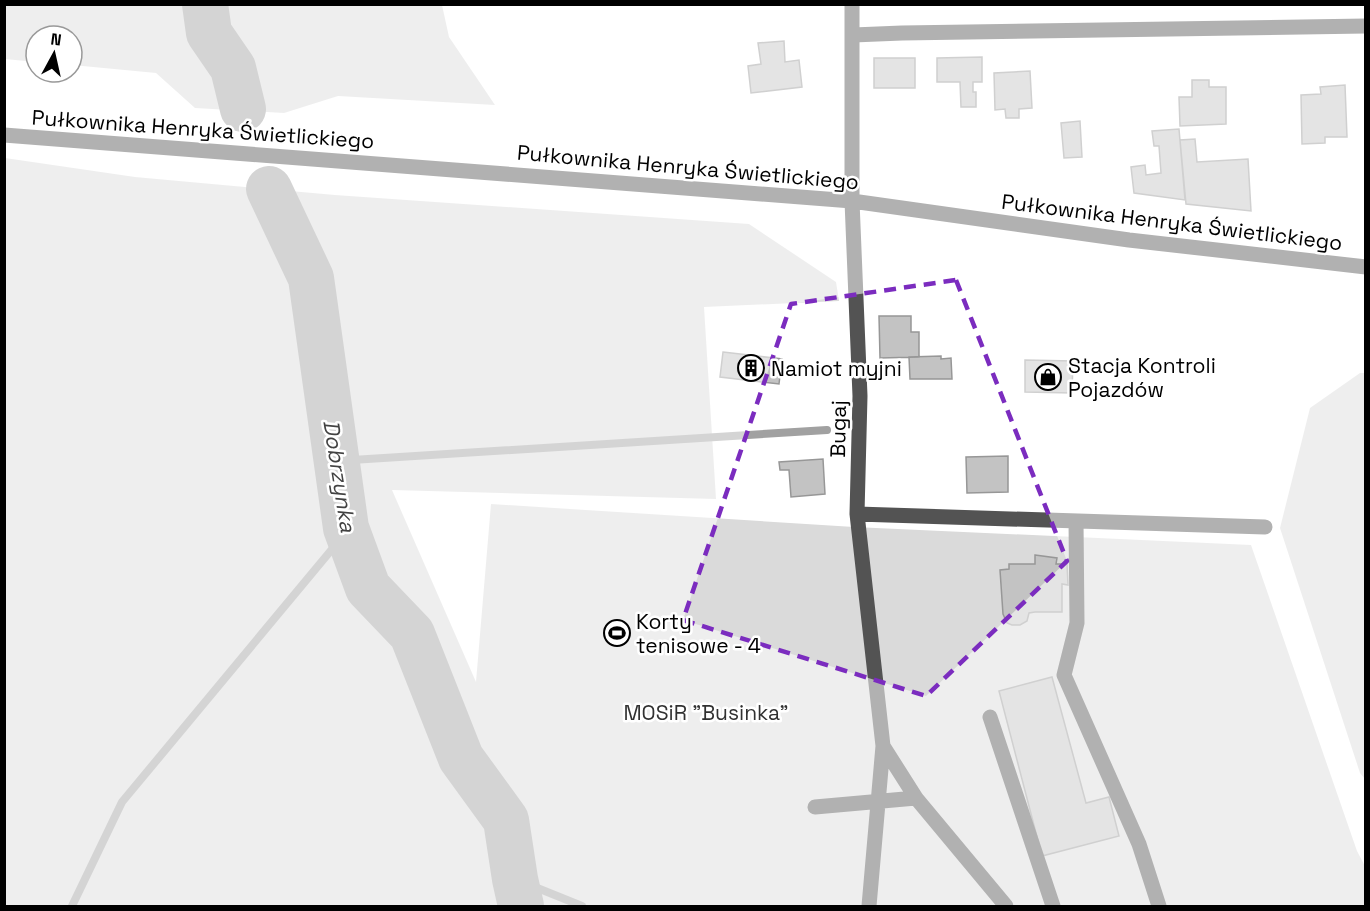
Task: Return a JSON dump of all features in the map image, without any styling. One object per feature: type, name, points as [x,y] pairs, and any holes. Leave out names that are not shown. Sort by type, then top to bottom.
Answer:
[{"type":"street","name":"Bugaj","points":[[852,4],[852,201],[860,396],[857,514],[883,746]]},
{"type":"street","points":[[853,35],[1365,26]]},
{"type":"street","name":"Pułkownika Henryka Świetlickiego","points":[[4,135],[852,201],[1129,240],[1365,267]]},
{"type":"street","points":[[857,514],[1266,527]]},
{"type":"street","points":[[1076,521],[1077,623],[1064,675],[1139,844],[1159,906]]},
{"type":"street","points":[[990,717],[1053,906]]},
{"type":"street","points":[[883,746],[915,798],[1006,906]]},
{"type":"street","points":[[869,906],[883,746]]},
{"type":"street","points":[[815,807],[915,798]]},
{"type":"highlighted area","points":[[956,280],[1067,561],[926,696],[683,620],[791,304]]},
{"type":"green space","points":[[4,5],[442,5],[449,37],[495,105],[338,96],[284,113],[195,108],[156,73],[84,66],[84,24],[24,24],[24,61],[5,59]]},
{"type":"green space","name":"MOSiR \"Businka\"","points":[[5,158],[135,177],[335,195],[749,224],[836,282],[839,301],[704,307],[716,499],[392,490],[476,682],[491,504],[854,527],[1251,545],[1357,851],[1366,868],[1365,906],[5,906]]},
{"type":"green space","points":[[1360,373],[1366,373],[1365,779],[1360,773],[1280,528],[1310,408]]},
{"type":"building","points":[[784,41],[785,62],[799,60],[802,87],[751,93],[748,66],[761,64],[758,43]]},
{"type":"building","points":[[982,57],[982,82],[973,82],[976,107],[961,107],[960,82],[937,82],[937,58]]},
{"type":"building","points":[[874,58],[915,58],[915,88],[874,88]]},
{"type":"building","points":[[1030,71],[1032,108],[1019,109],[1019,118],[1006,118],[1005,109],[995,110],[994,73]]},
{"type":"building","points":[[1192,80],[1209,80],[1209,87],[1226,87],[1226,124],[1180,126],[1179,97],[1192,97]]},
{"type":"building","points":[[1345,85],[1347,137],[1325,137],[1325,143],[1302,144],[1301,95],[1321,94],[1320,87]]},
{"type":"building","points":[[1080,121],[1082,157],[1064,158],[1061,123]]},
{"type":"building","points":[[1179,129],[1185,200],[1134,193],[1131,167],[1145,165],[1146,175],[1161,173],[1159,146],[1154,146],[1152,131]]},
{"type":"building","points":[[1195,139],[1197,162],[1248,159],[1251,211],[1186,204],[1180,140]]},
{"type":"building","points":[[879,316],[911,316],[911,332],[919,332],[919,357],[880,358]]},
{"type":"building","name":"Namiot myjni","points":[[723,352],[782,359],[779,384],[720,377]]},
{"type":"building","points":[[941,356],[941,359],[951,358],[952,379],[910,379],[909,357]]},
{"type":"building","name":"Stacja Kontroli Pojazdów","points":[[1025,360],[1073,361],[1072,393],[1025,392]]},
{"type":"building","points":[[1008,456],[1008,492],[967,493],[966,457]]},
{"type":"building","points":[[823,459],[825,494],[791,497],[789,470],[780,470],[779,462]]},
{"type":"building","points":[[1035,555],[1057,558],[1056,564],[1067,564],[1068,585],[1062,584],[1062,612],[1029,613],[1027,621],[1020,625],[1012,625],[1007,623],[1003,614],[1000,570],[1009,569],[1009,564],[1035,564]]},
{"type":"building","points":[[1052,677],[1086,803],[1109,797],[1119,836],[1042,856],[999,691]]},
{"type":"waterway","name":"Dobrzynka","points":[[205,4],[209,33],[233,68],[243,109]]},
{"type":"waterway","name":"Dobrzynka","points":[[269,189],[311,278],[346,528],[368,588],[412,634],[461,758],[506,820],[521,906]]},
{"type":"waterway","points":[[336,461],[827,430]]},
{"type":"waterway","points":[[72,906],[122,802],[338,542],[346,528]]},
{"type":"waterway","points":[[515,879],[582,906]]},
{"type":"place","name":"Namiot myjni","points":[[751,368]]},
{"type":"place","name":"Stacja Kontroli Pojazdów","points":[[1048,377]]},
{"type":"place","name":"Korty tenisowe - 4","points":[[617,633]]}]
